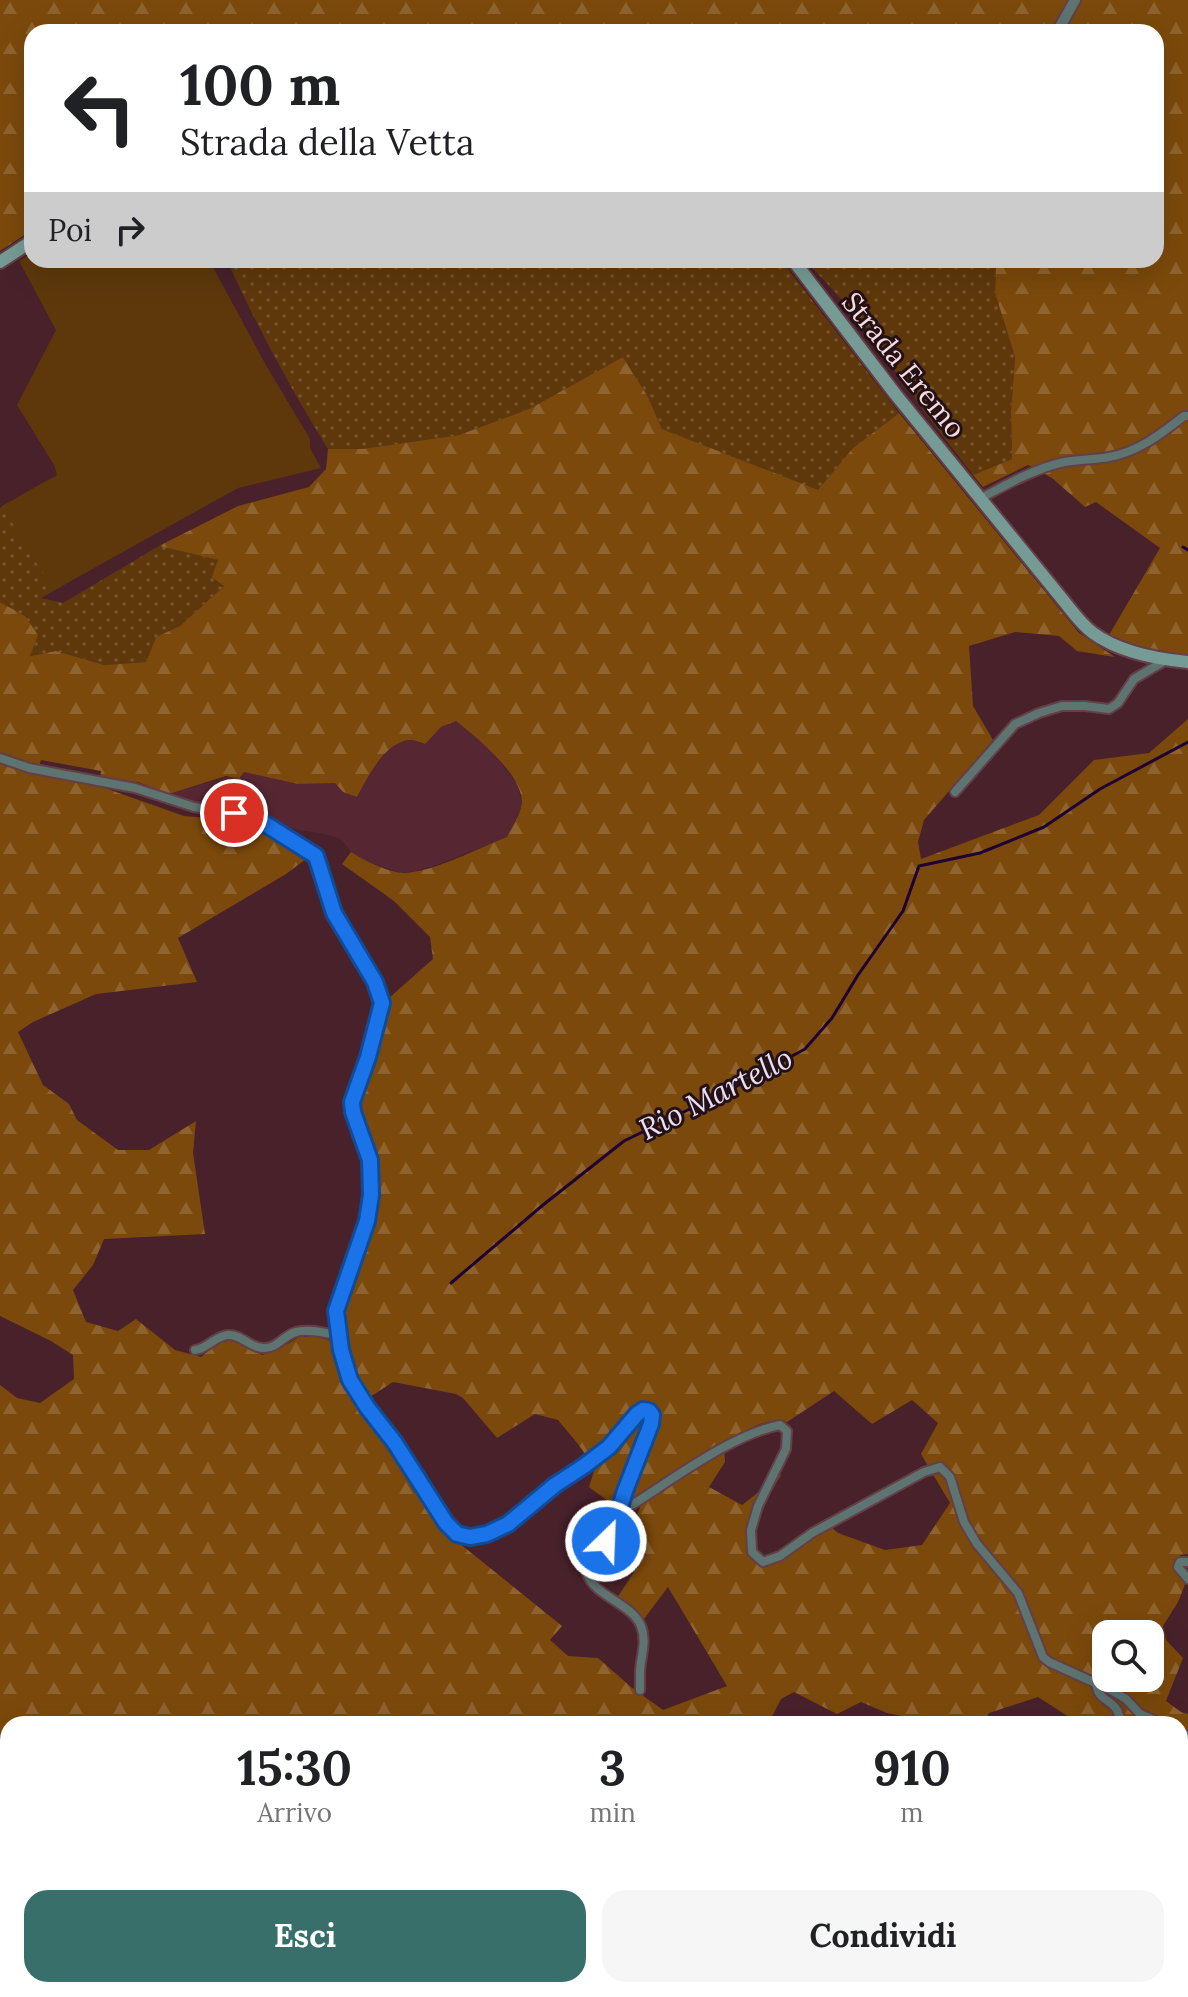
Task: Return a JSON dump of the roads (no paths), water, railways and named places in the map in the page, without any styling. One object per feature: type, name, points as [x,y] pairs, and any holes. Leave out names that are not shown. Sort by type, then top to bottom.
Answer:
[{"type":"main road","points":[[0,262],[24,246]]},
{"type":"main road","name":"Strada Eremo","points":[[799,268],[896,395],[1092,632],[1123,649],[1188,662]]},
{"type":"street","points":[[1062,24],[1075,0]]},
{"type":"street","points":[[981,498],[1060,463],[1131,451],[1188,416]]},
{"type":"street","points":[[955,792],[1015,724],[1062,706],[1109,709],[1118,703],[1134,679],[1166,660]]},
{"type":"street","points":[[0,758],[29,768],[135,788],[194,807],[259,820],[316,856],[334,913],[375,982],[382,1003],[352,1102],[370,1160],[371,1206],[337,1308],[341,1350],[350,1380],[446,1523],[457,1534],[470,1537],[487,1534],[508,1524],[555,1485],[609,1447],[637,1414],[643,1410],[649,1411],[651,1424],[623,1502],[606,1541],[587,1573],[596,1587],[632,1613],[641,1626],[645,1645],[640,1690]]},
{"type":"street","points":[[195,1350],[225,1335],[234,1335],[263,1348],[272,1347],[298,1331],[340,1335]]},
{"type":"street","points":[[623,1502],[632,1505],[724,1448],[767,1427],[780,1425],[787,1431],[786,1449],[758,1506],[751,1530],[752,1552],[763,1562],[780,1556],[812,1533],[924,1472],[940,1467],[950,1477],[964,1522],[977,1544],[1018,1593],[1043,1657],[1092,1680]]},
{"type":"street","points":[[1188,1562],[1178,1564],[1181,1573],[1188,1579]]},
{"type":"street","points":[[1098,1692],[1119,1716]]},
{"type":"street","points":[[1114,1692],[1144,1716]]},
{"type":"waterway","points":[[1183,547],[1188,550]]},
{"type":"waterway","name":"Rio Martello","points":[[451,1283],[624,1141],[805,1049],[832,1018],[903,911],[919,866],[980,853],[1044,827],[1100,789],[1188,742]]}]
